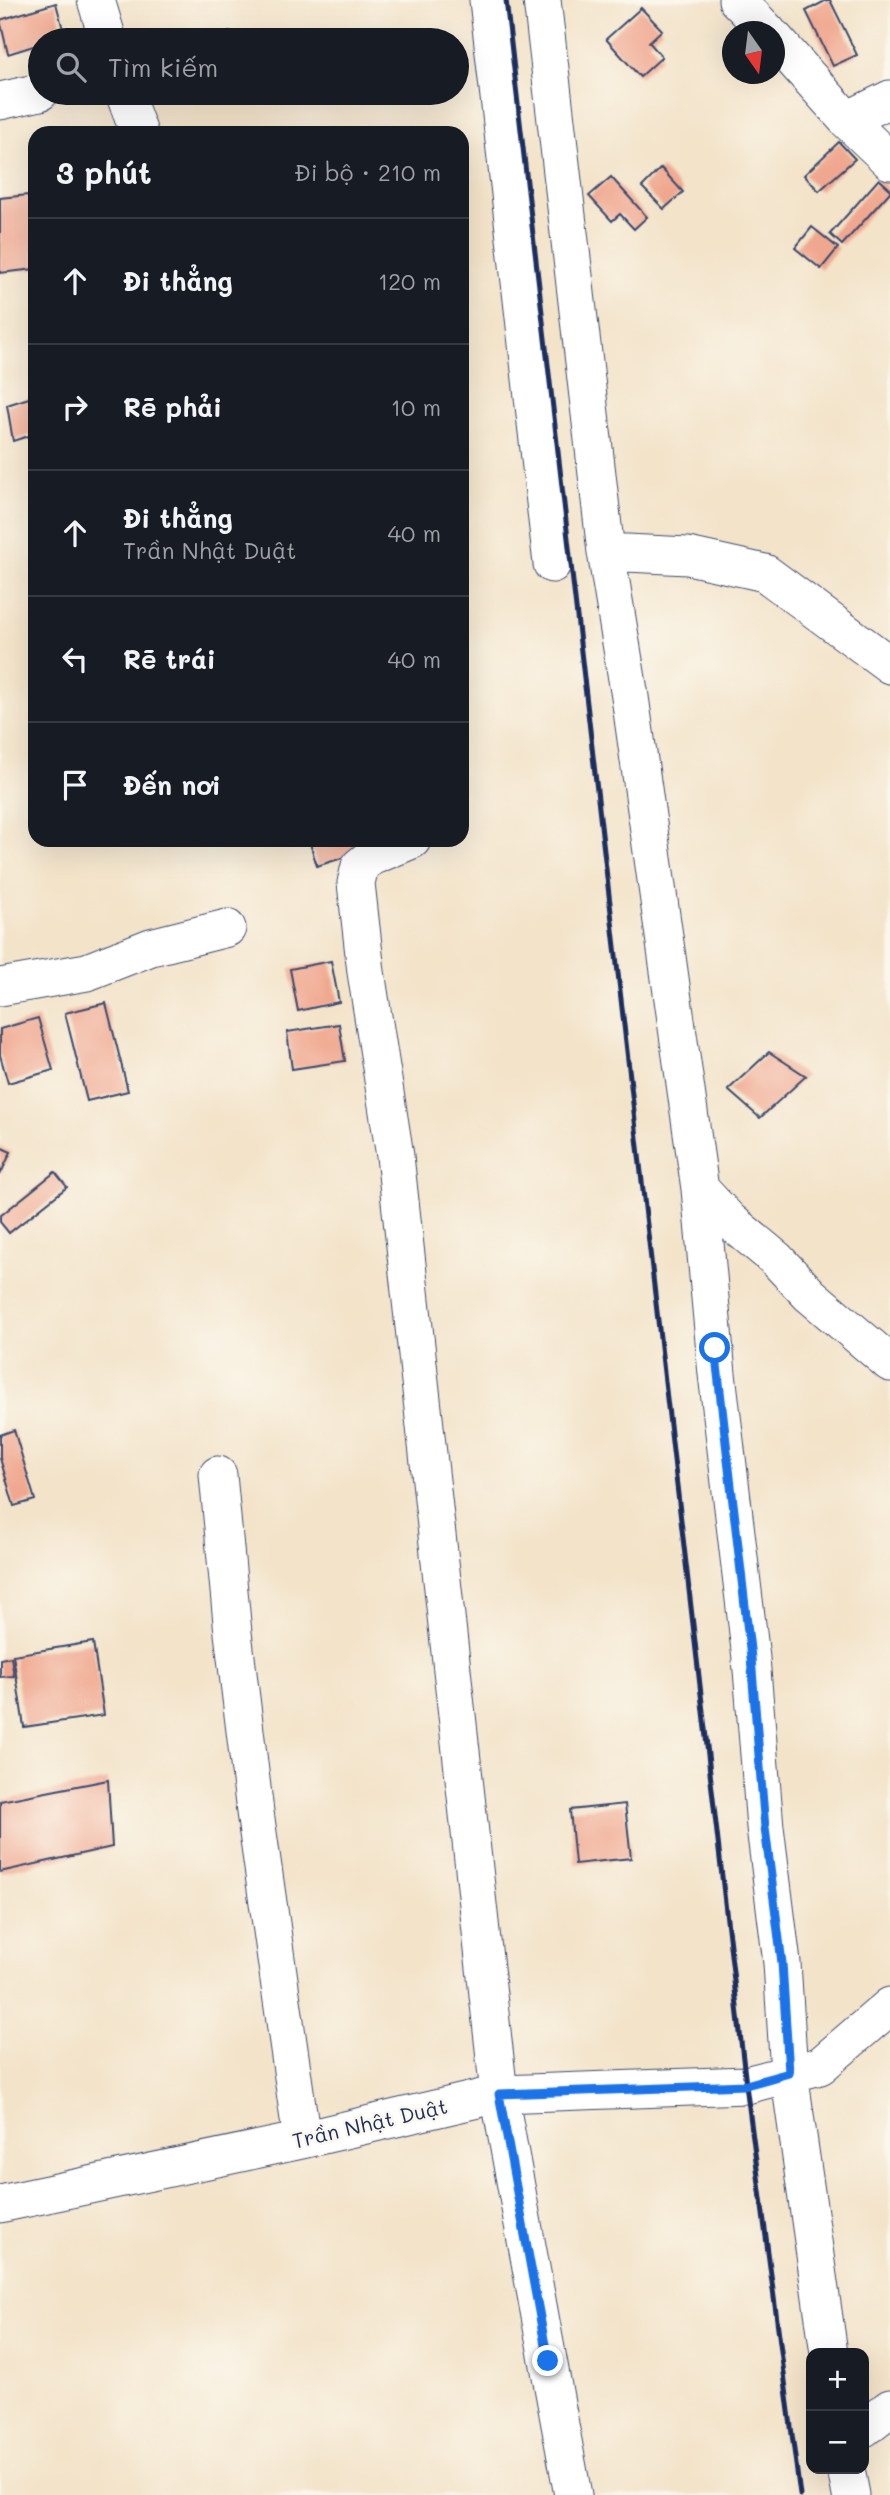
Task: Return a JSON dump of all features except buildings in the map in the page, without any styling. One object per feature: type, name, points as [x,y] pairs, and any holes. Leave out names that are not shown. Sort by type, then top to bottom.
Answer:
[{"type":"street","points":[[96,0],[104,28]]},
{"type":"street","points":[[488,0],[552,564]]},
{"type":"street","points":[[542,0],[606,552],[634,724],[700,1189],[717,1374],[751,1658],[765,1828],[782,1963],[789,2073],[828,2348]]},
{"type":"street","points":[[737,0],[757,21]]},
{"type":"street","points":[[785,48],[848,120],[890,161]]},
{"type":"street","points":[[0,101],[28,95]]},
{"type":"street","points":[[848,120],[890,99]]},
{"type":"street","points":[[128,105],[136,126]]},
{"type":"street","points":[[606,552],[688,556],[765,573],[890,665]]},
{"type":"street","points":[[394,847],[371,856],[360,866],[356,883],[366,972],[395,1156],[499,2094],[573,2495]]},
{"type":"street","points":[[0,988],[87,972],[151,947],[228,928]]},
{"type":"street","points":[[700,1189],[729,1220],[776,1259],[810,1295],[890,1363]]},
{"type":"street","points":[[218,1475],[253,1799],[302,2140]]},
{"type":"street","name":"Trần Nhật Duật","points":[[0,2204],[302,2140],[499,2094],[746,2085],[820,2066],[890,2006]]},
{"type":"street","points":[[869,2424],[890,2408]]},
{"type":"street","points":[[847,2474],[851,2495]]},
{"type":"railway","points":[[506,0],[746,2085],[800,2495]]},
{"type":"route","points":[[548,2361],[499,2094],[746,2085],[789,2073],[782,1963],[765,1828],[751,1658],[715,1348]]}]
